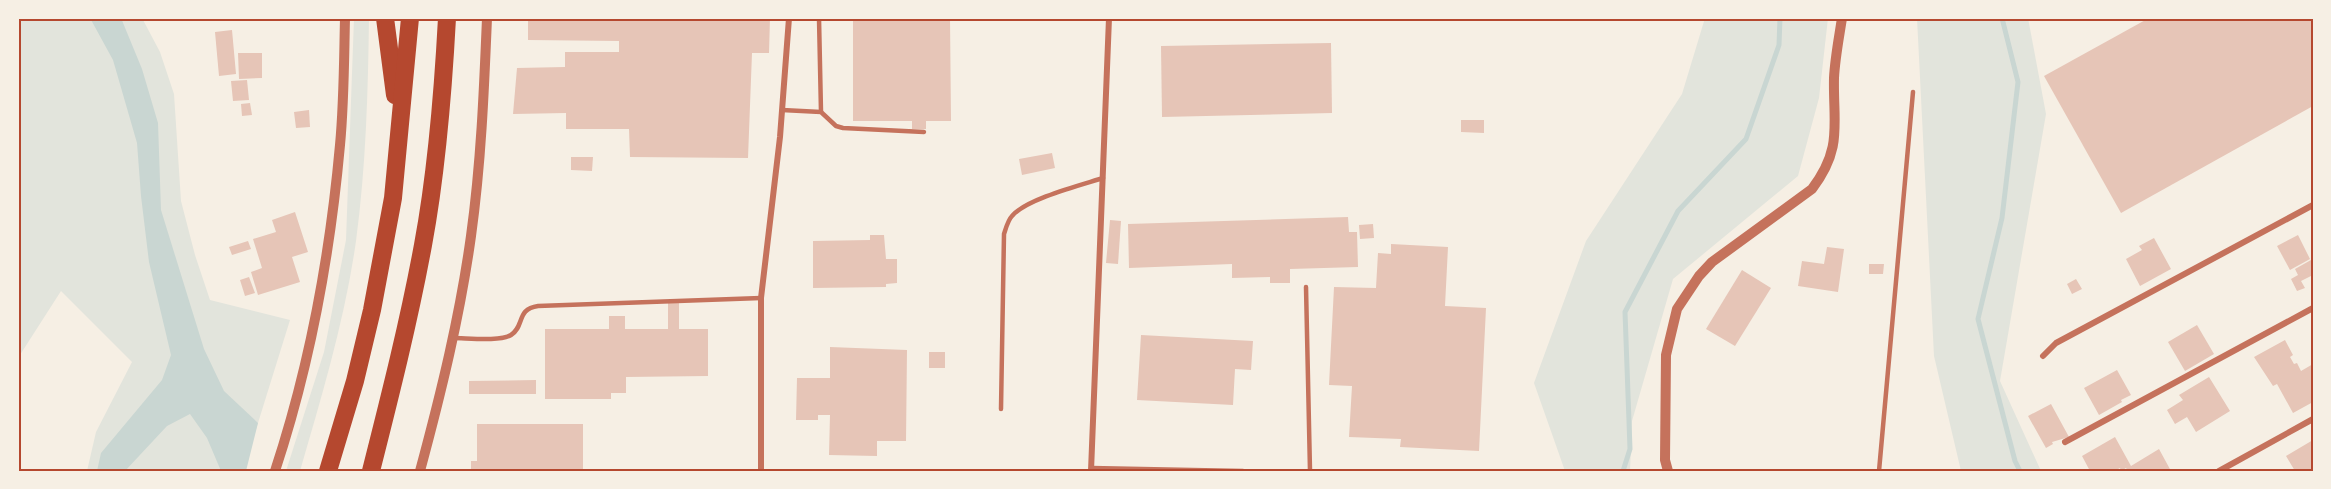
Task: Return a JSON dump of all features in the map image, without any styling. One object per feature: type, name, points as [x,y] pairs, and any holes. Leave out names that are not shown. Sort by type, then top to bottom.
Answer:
[{"type":"highway","points":[[385,18],[399,127]]},
{"type":"highway","points":[[328,471],[355,381],[372,310],[393,198],[410,18]]},
{"type":"highway","points":[[371,471],[408,320],[424,242],[443,80],[447,18]]},
{"type":"street","points":[[275,471],[301,380],[327,257],[340,144],[345,18]]},
{"type":"street","points":[[420,471],[453,338],[471,235],[479,166],[487,18]]},
{"type":"street","points":[[761,471],[760,298],[782,110],[789,18]]},
{"type":"street","points":[[1091,469],[1109,18]]},
{"type":"street","points":[[1668,471],[1665,460],[1666,355],[1677,309],[1688,290],[1712,262],[1812,189],[1824,173],[1835,138],[1834,77],[1842,18]]},
{"type":"street","points":[[2043,356],[2056,343],[2313,205]]},
{"type":"street","points":[[2065,442],[2313,308]]},
{"type":"street","points":[[2219,471],[2313,419]]},
{"type":"lane","points":[[819,18],[821,112]]},
{"type":"lane","points":[[1879,471],[1913,92]]},
{"type":"lane","points":[[782,110],[821,112],[836,126],[843,128],[924,132]]},
{"type":"lane","points":[[1001,409],[1004,234],[1012,216],[1032,203],[1066,189],[1103,178]]},
{"type":"lane","points":[[1306,286],[1310,471]]},
{"type":"lane","points":[[453,338],[506,337],[515,331],[523,313],[532,306],[760,298]]},
{"type":"lane","points":[[1091,469],[1243,471]]},
{"type":"shaded area","points":[[18,18],[142,18],[160,52],[174,94],[181,201],[210,300],[290,320],[243,471],[87,471],[96,432],[132,362],[61,291],[18,358]]},
{"type":"shaded area","points":[[90,18],[121,18],[142,69],[158,123],[161,210],[204,349],[224,391],[258,423],[246,471],[221,471],[207,438],[190,414],[167,426],[125,471],[97,471],[101,453],[162,380],[171,355],[149,262],[137,143],[113,60]]},
{"type":"shaded area","points":[[354,18],[369,18],[366,130],[356,241],[339,328],[300,471],[286,471],[324,352],[346,240]]},
{"type":"shaded area","points":[[1705,18],[1828,18],[1819,98],[1798,176],[1673,279],[1632,421],[1630,471],[1565,471],[1534,383],[1586,241],[1682,94]]},
{"type":"shaded area","points":[[1917,18],[2028,18],[2046,114],[2000,381],[2041,471],[1961,471],[1934,356]]},
{"type":"building","points":[[528,18],[770,18],[769,53],[752,53],[748,158],[630,157],[629,129],[566,129],[566,113],[513,114],[517,68],[565,67],[565,52],[619,52],[619,41],[528,40]]},
{"type":"building","points":[[853,18],[950,18],[951,121],[926,121],[926,129],[912,129],[912,121],[853,121]]},
{"type":"building","points":[[2149,18],[2313,18],[2313,106],[2121,213],[2044,76]]},
{"type":"building","points":[[232,30],[236,74],[219,76],[215,32]]},
{"type":"building","points":[[1331,43],[1332,113],[1162,117],[1161,46]]},
{"type":"building","points":[[238,53],[262,53],[262,78],[239,79]]},
{"type":"building","points":[[247,80],[249,100],[233,101],[231,81]]},
{"type":"building","points":[[250,103],[252,115],[242,116],[241,104]]},
{"type":"building","points":[[309,110],[310,127],[296,128],[294,112]]},
{"type":"building","points":[[1461,120],[1484,120],[1484,133],[1461,132]]},
{"type":"building","points":[[1052,153],[1055,168],[1022,175],[1019,159]]},
{"type":"building","points":[[571,157],[593,157],[592,171],[571,170]]},
{"type":"building","points":[[295,212],[308,252],[292,257],[300,282],[258,295],[251,272],[262,268],[253,239],[276,232],[272,220]]},
{"type":"building","points":[[1348,217],[1349,232],[1357,232],[1358,267],[1290,269],[1290,283],[1270,283],[1270,277],[1232,278],[1232,264],[1129,268],[1128,224]]},
{"type":"building","points":[[1110,220],[1121,221],[1118,264],[1106,263]]},
{"type":"building","points":[[1373,224],[1374,238],[1360,239],[1359,225]]},
{"type":"building","points":[[870,235],[884,235],[886,259],[897,259],[897,283],[886,284],[886,287],[813,288],[813,241],[870,240]]},
{"type":"building","points":[[2298,235],[2310,259],[2290,270],[2277,246]]},
{"type":"building","points":[[2154,238],[2171,269],[2140,286],[2126,259],[2142,250],[2139,246]]},
{"type":"building","points":[[248,241],[251,249],[232,255],[229,247]]},
{"type":"building","points":[[1391,244],[1448,247],[1445,306],[1486,308],[1479,451],[1400,447],[1401,439],[1349,437],[1352,386],[1329,385],[1334,287],[1376,288],[1378,253],[1391,254]]},
{"type":"building","points":[[1827,247],[1844,249],[1838,292],[1798,286],[1802,261],[1824,264]]},
{"type":"building","points":[[2311,260],[2313,275],[2301,281],[2305,288],[2297,291],[2291,279],[2298,275],[2295,269]]},
{"type":"building","points":[[1869,264],[1884,264],[1883,274],[1869,274]]},
{"type":"building","points":[[1742,270],[1771,288],[1735,346],[1706,329]]},
{"type":"building","points":[[249,277],[255,293],[245,296],[240,280]]},
{"type":"building","points":[[2076,279],[2082,289],[2072,294],[2067,284]]},
{"type":"building","points":[[668,302],[679,302],[679,329],[708,329],[708,376],[626,377],[626,393],[611,393],[611,399],[545,399],[545,329],[609,329],[609,316],[625,316],[625,329],[668,329]]},
{"type":"building","points":[[2197,325],[2214,354],[2185,371],[2168,342]]},
{"type":"building","points":[[1141,335],[1253,341],[1251,370],[1235,369],[1233,405],[1137,400]]},
{"type":"building","points":[[2285,340],[2293,355],[2290,357],[2301,371],[2313,364],[2313,402],[2293,413],[2277,384],[2273,386],[2254,357]]},
{"type":"building","points":[[830,347],[907,350],[906,441],[877,441],[877,456],[829,455],[830,415],[818,415],[818,420],[796,420],[797,378],[830,378]]},
{"type":"building","points":[[929,352],[945,352],[945,368],[929,368]]},
{"type":"building","points":[[2117,370],[2131,395],[2099,415],[2084,388]]},
{"type":"building","points":[[2209,377],[2230,411],[2196,432],[2187,417],[2175,424],[2167,410],[2183,400],[2179,395]]},
{"type":"building","points":[[536,380],[536,394],[469,394],[469,381]]},
{"type":"building","points":[[2051,404],[2069,437],[2052,442],[2053,444],[2046,448],[2028,416]]},
{"type":"building","points":[[477,424],[583,424],[583,471],[471,471],[471,461],[477,461]]},
{"type":"building","points":[[2115,437],[2131,466],[2159,449],[2171,471],[2128,471],[2126,468],[2121,471],[2120,468],[2114,471],[2096,471],[2095,469],[2090,471],[2082,456]]},
{"type":"building","points":[[2313,440],[2313,471],[2295,471],[2286,456]]},
{"type":"waterway","points":[[1623,471],[1630,449],[1625,312],[1678,211],[1746,139],[1779,45],[1780,18]]},
{"type":"waterway","points":[[2002,18],[2018,82],[2002,218],[1978,319],[2015,461],[2020,471]]}]
